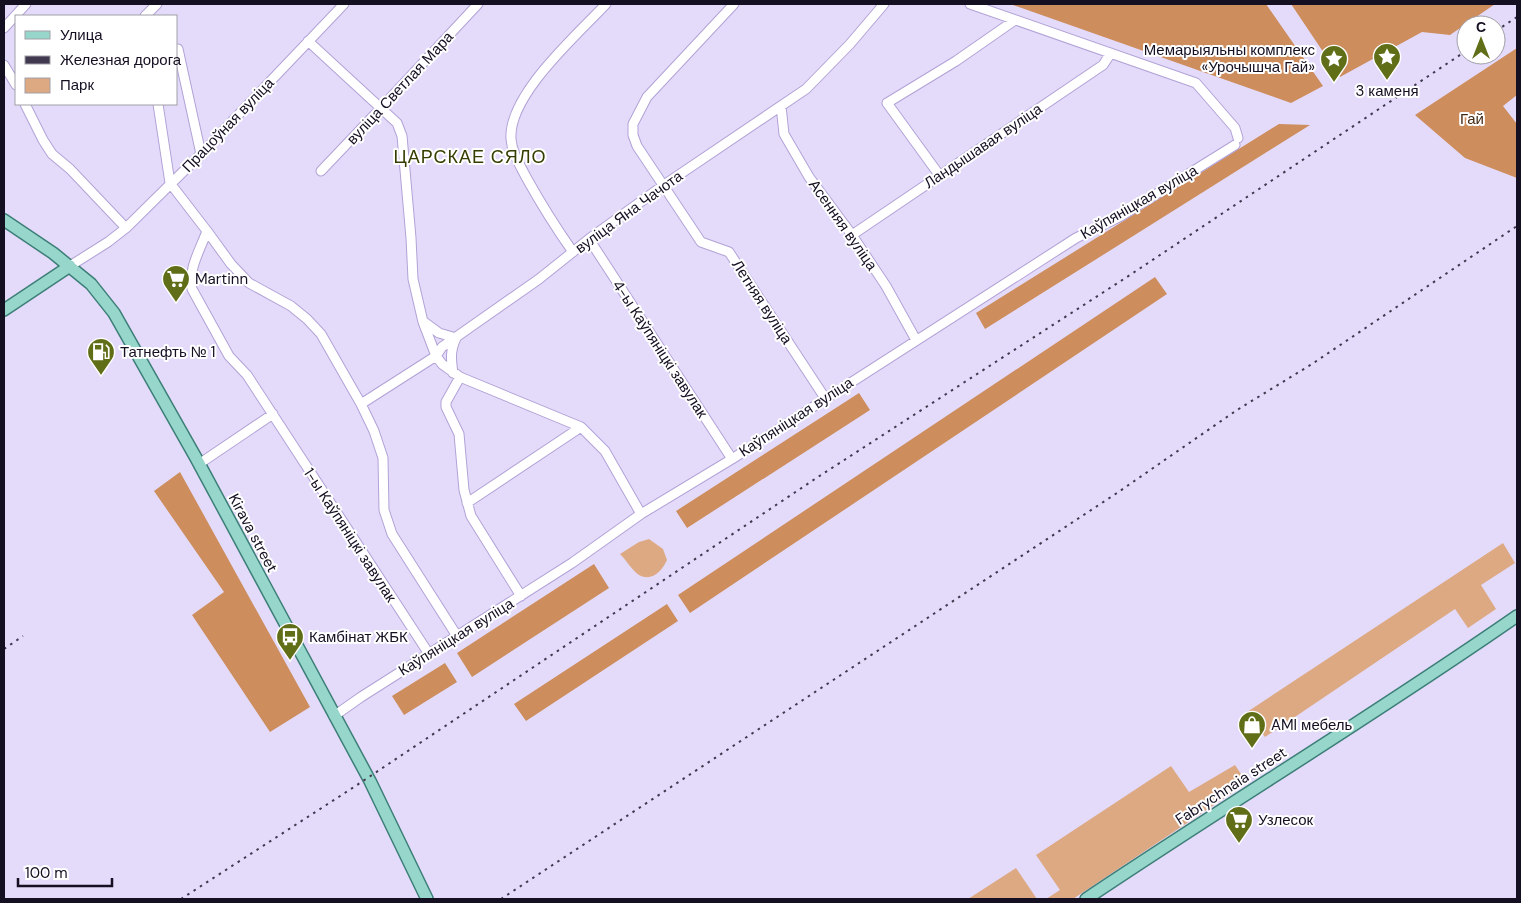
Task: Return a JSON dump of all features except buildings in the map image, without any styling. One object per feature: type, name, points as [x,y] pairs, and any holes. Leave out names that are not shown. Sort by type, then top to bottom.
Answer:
[{"type":"main road","name":"Kirava street","points":[[4,220],[70,266],[91,284],[114,313],[199,464],[370,781],[428,899]]},
{"type":"main road","points":[[4,310],[70,266]]},
{"type":"main road","name":"Fabrychnaia street","points":[[1086,899],[1366,718],[1517,616]]},
{"type":"street","points":[[16,15],[26,4]]},
{"type":"street","points":[[147,15],[157,4]]},
{"type":"street","name":"Працоўная вуліца","points":[[70,266],[126,228],[201,154],[344,4]]},
{"type":"street","name":"вуліца Светлая Мара","points":[[321,171],[478,4]]},
{"type":"street","points":[[573,252],[544,210],[514,154],[511,139],[511,122],[521,99],[545,68],[606,4]]},
{"type":"street","name":"Летняя вуліца","points":[[734,4],[647,97],[633,124],[633,135],[637,146],[702,242],[729,252],[825,398]]},
{"type":"street","name":"вуліца Яна Чачота","points":[[361,404],[436,356],[442,347],[539,279],[589,239],[806,89],[850,44],[884,4]]},
{"type":"street","points":[[970,4],[1111,53]]},
{"type":"street","points":[[4,28],[15,16]]},
{"type":"street","points":[[940,176],[887,103],[956,61],[1016,20]]},
{"type":"street","points":[[308,41],[397,123],[402,136],[413,279],[423,322],[436,356],[442,364],[457,375],[581,427],[605,451],[642,514]]},
{"type":"street","points":[[178,49],[201,154]]},
{"type":"street","name":"Каўпяніцкая вуліца","points":[[334,716],[572,563],[642,514],[732,459],[1076,238],[1121,216],[1237,141],[1235,128],[1196,83],[1111,53]]},
{"type":"street","name":"Ландышавая вуліца","points":[[852,235],[1103,65],[1111,53]]},
{"type":"street","points":[[4,64],[15,83]]},
{"type":"street","points":[[26,105],[52,154],[70,169],[126,228]]},
{"type":"street","points":[[158,105],[170,183],[231,264],[248,283],[291,306],[321,334],[361,404],[374,431],[383,458],[384,510],[392,534],[457,636]]},
{"type":"street","name":"Асенняя вуліца","points":[[781,106],[784,134],[809,176],[886,286],[916,340]]},
{"type":"street","name":"1-ы Каўпяніцкі завулак","points":[[207,231],[192,270],[190,279],[192,289],[229,356],[247,375],[429,654]]},
{"type":"street","name":"4-ы Каўпяніцкі завулак","points":[[589,239],[732,459]]},
{"type":"street","points":[[423,322],[439,333],[456,338],[451,349],[450,359],[457,375],[446,402],[450,416],[459,434],[467,503],[471,516],[521,596]]},
{"type":"street","points":[[199,464],[273,414]]},
{"type":"street","points":[[467,503],[581,427]]},
{"type":"green space","points":[[1010,4],[1266,4],[1323,86],[1291,103]]},
{"type":"green space","points":[[1291,4],[1495,4],[1479,15],[1456,15],[1456,31],[1450,35],[1422,32],[1340,77]]},
{"type":"green space","name":"Гай","points":[[1517,48],[1517,95],[1503,106],[1517,124],[1517,178],[1465,158],[1415,115],[1491,65],[1506,65],[1506,55]]},
{"type":"green space","points":[[1279,124],[1310,125],[985,329],[976,313]]},
{"type":"green space","points":[[1155,277],[1167,294],[690,613],[678,595]]},
{"type":"green space","points":[[859,393],[870,410],[687,528],[676,511]]},
{"type":"green space","points":[[180,472],[310,707],[270,732],[192,615],[224,592],[154,491]]},
{"type":"green space","points":[[649,539],[663,549],[667,560],[656,574],[644,577],[636,573],[620,554],[639,542]]},
{"type":"green space","points":[[1503,543],[1515,563],[1481,585],[1496,609],[1468,628],[1455,609],[1265,737],[1247,712]]},
{"type":"green space","points":[[594,564],[609,588],[472,677],[457,653]]},
{"type":"green space","points":[[667,604],[678,621],[526,721],[514,704]]},
{"type":"green space","points":[[445,663],[457,682],[404,715],[392,696]]},
{"type":"green space","points":[[1235,765],[1247,783],[1073,899],[1046,899],[1060,890],[1036,855],[1171,766],[1189,792]]},
{"type":"green space","points":[[1016,868],[1037,899],[968,899]]},
{"type":"railway","points":[[1506,24],[1517,17]]},
{"type":"railway","points":[[181,899],[354,787],[818,477],[1130,275],[1456,58]]},
{"type":"railway","points":[[501,899],[1117,493],[1237,410],[1312,364],[1517,226]]},
{"type":"railway","points":[[4,649],[23,636]]},
{"type":"place","name":"3 каменя","points":[[1387,81]]},
{"type":"place","name":"Мемарыяльны комплекс «Урочышча Гай»","points":[[1334,83]]},
{"type":"place","name":"Martinn","points":[[176,303]]},
{"type":"place","name":"Татнефть № 1","points":[[101,376]]},
{"type":"place","name":"Камбінат ЖБК","points":[[290,661]]},
{"type":"place","name":"AMI мебель","points":[[1252,749]]},
{"type":"place","name":"Узлесок","points":[[1239,844]]},
{"type":"district","name":"ЦАРСКАЕ СЯЛО","points":[[470,157]]}]
